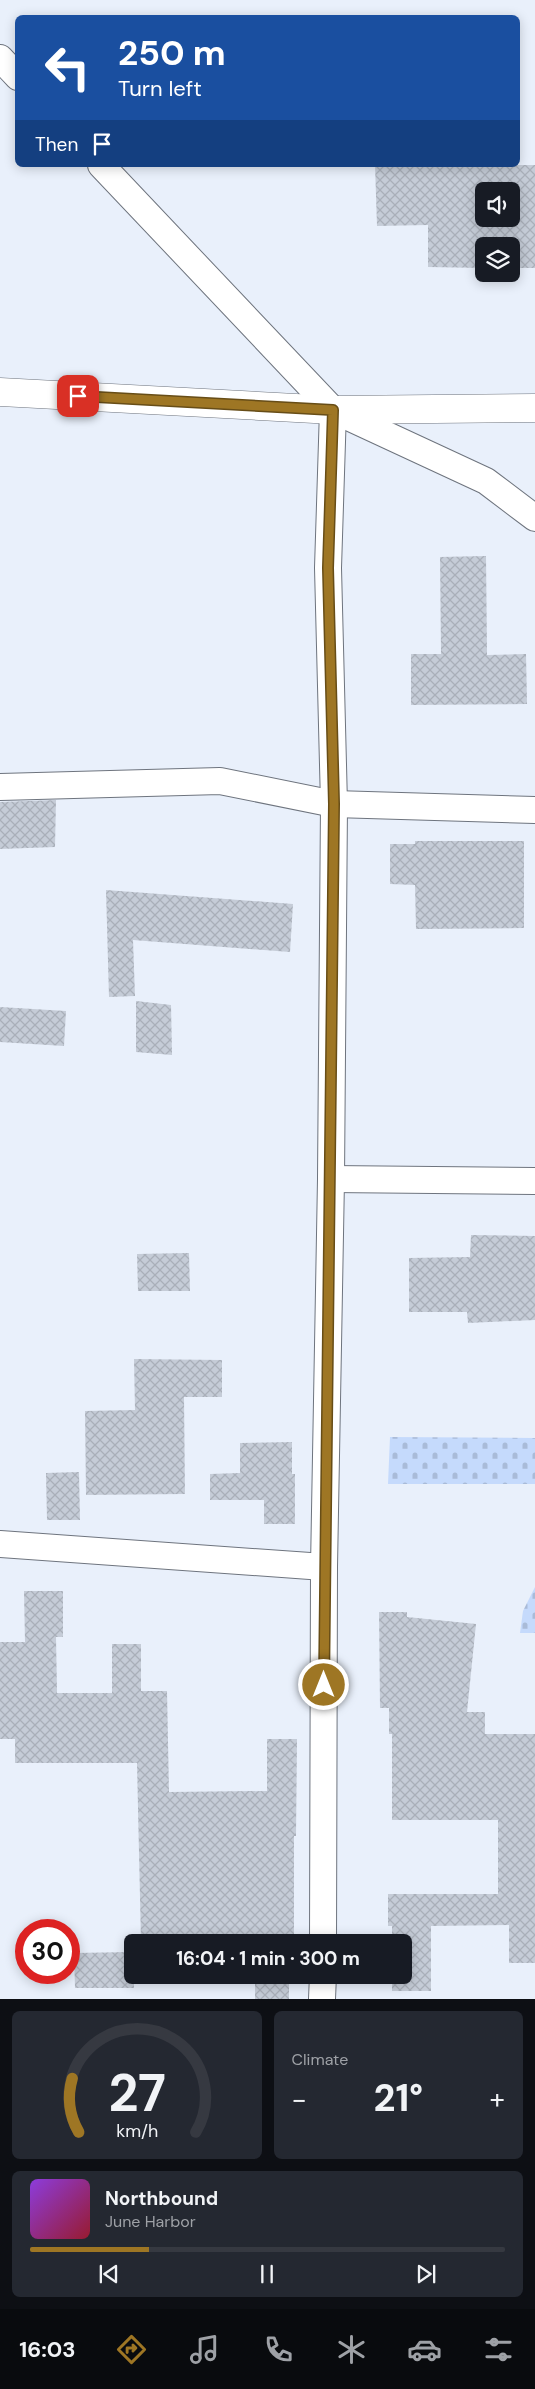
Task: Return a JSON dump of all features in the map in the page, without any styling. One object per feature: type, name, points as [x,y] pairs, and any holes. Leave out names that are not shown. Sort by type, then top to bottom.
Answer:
[{"type":"street","points":[[0,58],[15,74]]},
{"type":"street","points":[[103,167],[333,410],[486,481],[535,518]]},
{"type":"street","points":[[0,392],[333,410],[535,408]]},
{"type":"street","points":[[323,1934],[324,1567],[331,1179],[334,804],[328,568],[333,410]]},
{"type":"street","points":[[0,787],[220,781],[334,804],[535,810]]},
{"type":"street","points":[[331,1179],[535,1181]]},
{"type":"street","points":[[0,1544],[324,1567]]},
{"type":"street","points":[[322,1984],[322,1999]]},
{"type":"green space","points":[[390,1437],[535,1438],[535,1484],[388,1484]]},
{"type":"green space","points":[[535,1587],[535,1633],[520,1633],[523,1611]]},
{"type":"building","points":[[520,165],[535,165],[535,268],[520,268],[520,237],[475,237],[475,268],[428,267],[428,225],[377,226],[375,167],[520,167]]},
{"type":"building","points":[[486,556],[487,655],[526,654],[527,704],[411,705],[411,654],[441,654],[440,557]]},
{"type":"building","points":[[56,800],[55,847],[0,849],[0,802]]},
{"type":"building","points":[[415,841],[524,841],[524,928],[416,929],[415,885],[390,884],[390,844],[415,844]]},
{"type":"building","points":[[106,890],[293,904],[290,952],[133,940],[135,996],[109,997]]},
{"type":"building","points":[[136,1001],[171,1005],[172,1055],[136,1052]]},
{"type":"building","points":[[0,1007],[66,1011],[64,1046],[0,1042]]},
{"type":"building","points":[[471,1235],[535,1236],[535,1320],[468,1323],[467,1312],[409,1312],[409,1258],[470,1257]]},
{"type":"building","points":[[189,1253],[190,1291],[138,1291],[137,1254]]},
{"type":"building","points":[[134,1359],[222,1360],[222,1397],[184,1397],[185,1494],[86,1495],[85,1411],[135,1410]]},
{"type":"building","points":[[292,1442],[292,1474],[295,1474],[295,1524],[264,1524],[264,1500],[210,1500],[210,1474],[240,1473],[240,1443]]},
{"type":"building","points":[[79,1472],[80,1520],[47,1520],[46,1473]]},
{"type":"building","points":[[24,1591],[63,1591],[63,1637],[56,1637],[57,1693],[112,1693],[112,1644],[141,1644],[141,1691],[167,1691],[169,1792],[267,1791],[267,1739],[297,1739],[296,1836],[294,1836],[294,1934],[141,1934],[137,1763],[15,1763],[15,1739],[0,1739],[0,1642],[25,1642]]},
{"type":"building","points":[[379,1612],[407,1612],[407,1617],[476,1624],[467,1712],[485,1712],[485,1734],[535,1734],[535,1963],[509,1963],[509,1925],[431,1926],[431,1991],[392,1991],[392,1984],[412,1984],[412,1934],[392,1934],[392,1926],[388,1926],[388,1894],[498,1894],[498,1820],[392,1820],[392,1734],[389,1734],[389,1708],[380,1708]]},
{"type":"building","points":[[124,1952],[124,1984],[134,1984],[134,1988],[75,1988],[75,1984],[80,1984],[80,1953]]},
{"type":"building","points":[[255,1984],[289,1984],[289,1999],[255,1999]]},
{"type":"route","points":[[78,396],[333,410],[328,568],[334,804],[331,1179],[324,1547],[324,1685]]}]
